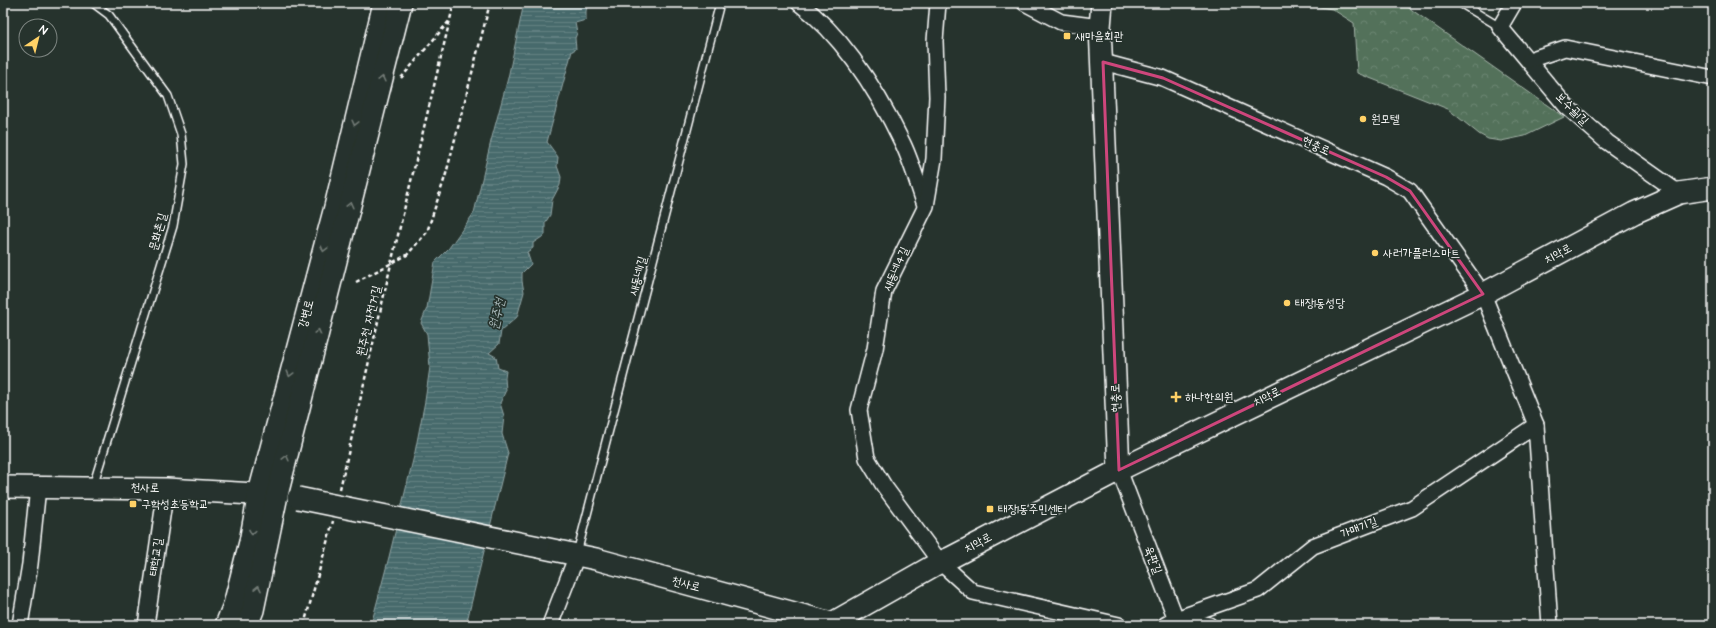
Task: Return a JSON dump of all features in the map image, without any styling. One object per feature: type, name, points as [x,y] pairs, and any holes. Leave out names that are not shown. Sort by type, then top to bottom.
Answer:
[{"type":"street","name":"강변로","points":[[253,618],[268,494],[384,3]]},
{"type":"street","name":"강변로","points":[[226,625],[234,605],[250,542],[268,494],[401,3]]},
{"type":"street","points":[[799,3],[817,17],[845,49],[877,97],[904,145],[926,206]]},
{"type":"street","name":"새동네4길","points":[[938,3],[935,41],[937,97],[934,159],[926,206],[884,291],[875,349],[859,410],[867,458],[884,486],[940,562],[974,592],[1119,625]]},
{"type":"street","points":[[1025,3],[1061,22],[1100,28]]},
{"type":"street","name":"현충로","points":[[1102,3],[1100,28],[1119,470]]},
{"type":"street","points":[[1500,28],[1514,3]]},
{"type":"street","name":"보수골1길","points":[[1500,28],[1529,60],[1566,106],[1607,142],[1679,193]]},
{"type":"street","points":[[1529,60],[1565,48],[1713,78]]},
{"type":"street","name":"현충로","points":[[1102,62],[1163,78],[1386,177],[1410,191],[1483,294]]},
{"type":"street","name":"치악로","points":[[830,624],[940,562],[1119,470],[1483,294],[1634,213],[1679,193],[1713,188]]},
{"type":"street","points":[[1483,294],[1536,425],[1550,625]]},
{"type":"street","name":"가매기길","points":[[1170,622],[1258,590],[1313,546],[1412,508],[1536,425]]},
{"type":"street","name":"육판길","points":[[1119,470],[1170,622]]},
{"type":"street","name":"천사로","points":[[3,487],[166,489],[268,494],[298,498],[596,559],[830,624]]},
{"type":"street","points":[[20,625],[30,564],[38,487]]},
{"type":"street","name":"태학교길","points":[[146,625],[166,489]]},
{"type":"street","points":[[550,625],[576,556]]},
{"type":"street","points":[[1170,622],[1209,625]]},
{"type":"lane","name":"문화촌길","points":[[93,3],[109,14],[168,96],[181,134],[184,164],[172,226],[93,487]]},
{"type":"lane","name":"새동네1길","points":[[576,556],[720,3]]},
{"type":"lane","points":[[1460,3],[1500,28]]},
{"type":"path","name":"원주천 자전거길","points":[[340,493],[391,264],[454,3]]},
{"type":"path","points":[[356,282],[407,255],[427,232],[446,174],[490,3]]},
{"type":"path","name":"원주천 자전거길","points":[[401,78],[450,20]]},
{"type":"path","points":[[304,625],[329,539],[334,516]]},
{"type":"highlighted area","points":[[1103,62],[1163,78],[1386,177],[1410,191],[1483,294],[1119,470]]},
{"type":"green space","points":[[1295,3],[1402,3],[1564,117],[1525,136],[1501,141],[1488,139],[1479,134],[1448,109],[1357,73],[1354,23],[1332,9]]},
{"type":"water","name":"원주천","points":[[524,3],[588,3],[586,20],[575,23],[577,33],[575,38],[576,49],[572,51],[547,142],[558,157],[557,166],[561,177],[560,185],[552,200],[550,215],[545,223],[545,235],[533,243],[533,248],[527,252],[531,264],[522,273],[524,292],[517,317],[501,331],[499,344],[489,353],[496,357],[498,368],[506,371],[506,390],[500,403],[504,416],[502,434],[508,453],[466,625],[371,625],[415,452],[425,401],[430,367],[427,334],[421,323],[427,308],[435,262],[449,248],[474,213],[508,78]]},
{"type":"place","name":"새마을회관","points":[[1067,36]]},
{"type":"place","name":"원모텔","points":[[1363,119]]},
{"type":"place","name":"사러가플러스마트","points":[[1375,253]]},
{"type":"place","name":"태장1동성당","points":[[1287,303]]},
{"type":"place","name":"하나한의원","points":[[1176,397]]},
{"type":"place","name":"구학성초등학교","points":[[133,504]]},
{"type":"place","name":"태장1동주민센터","points":[[990,509]]}]
